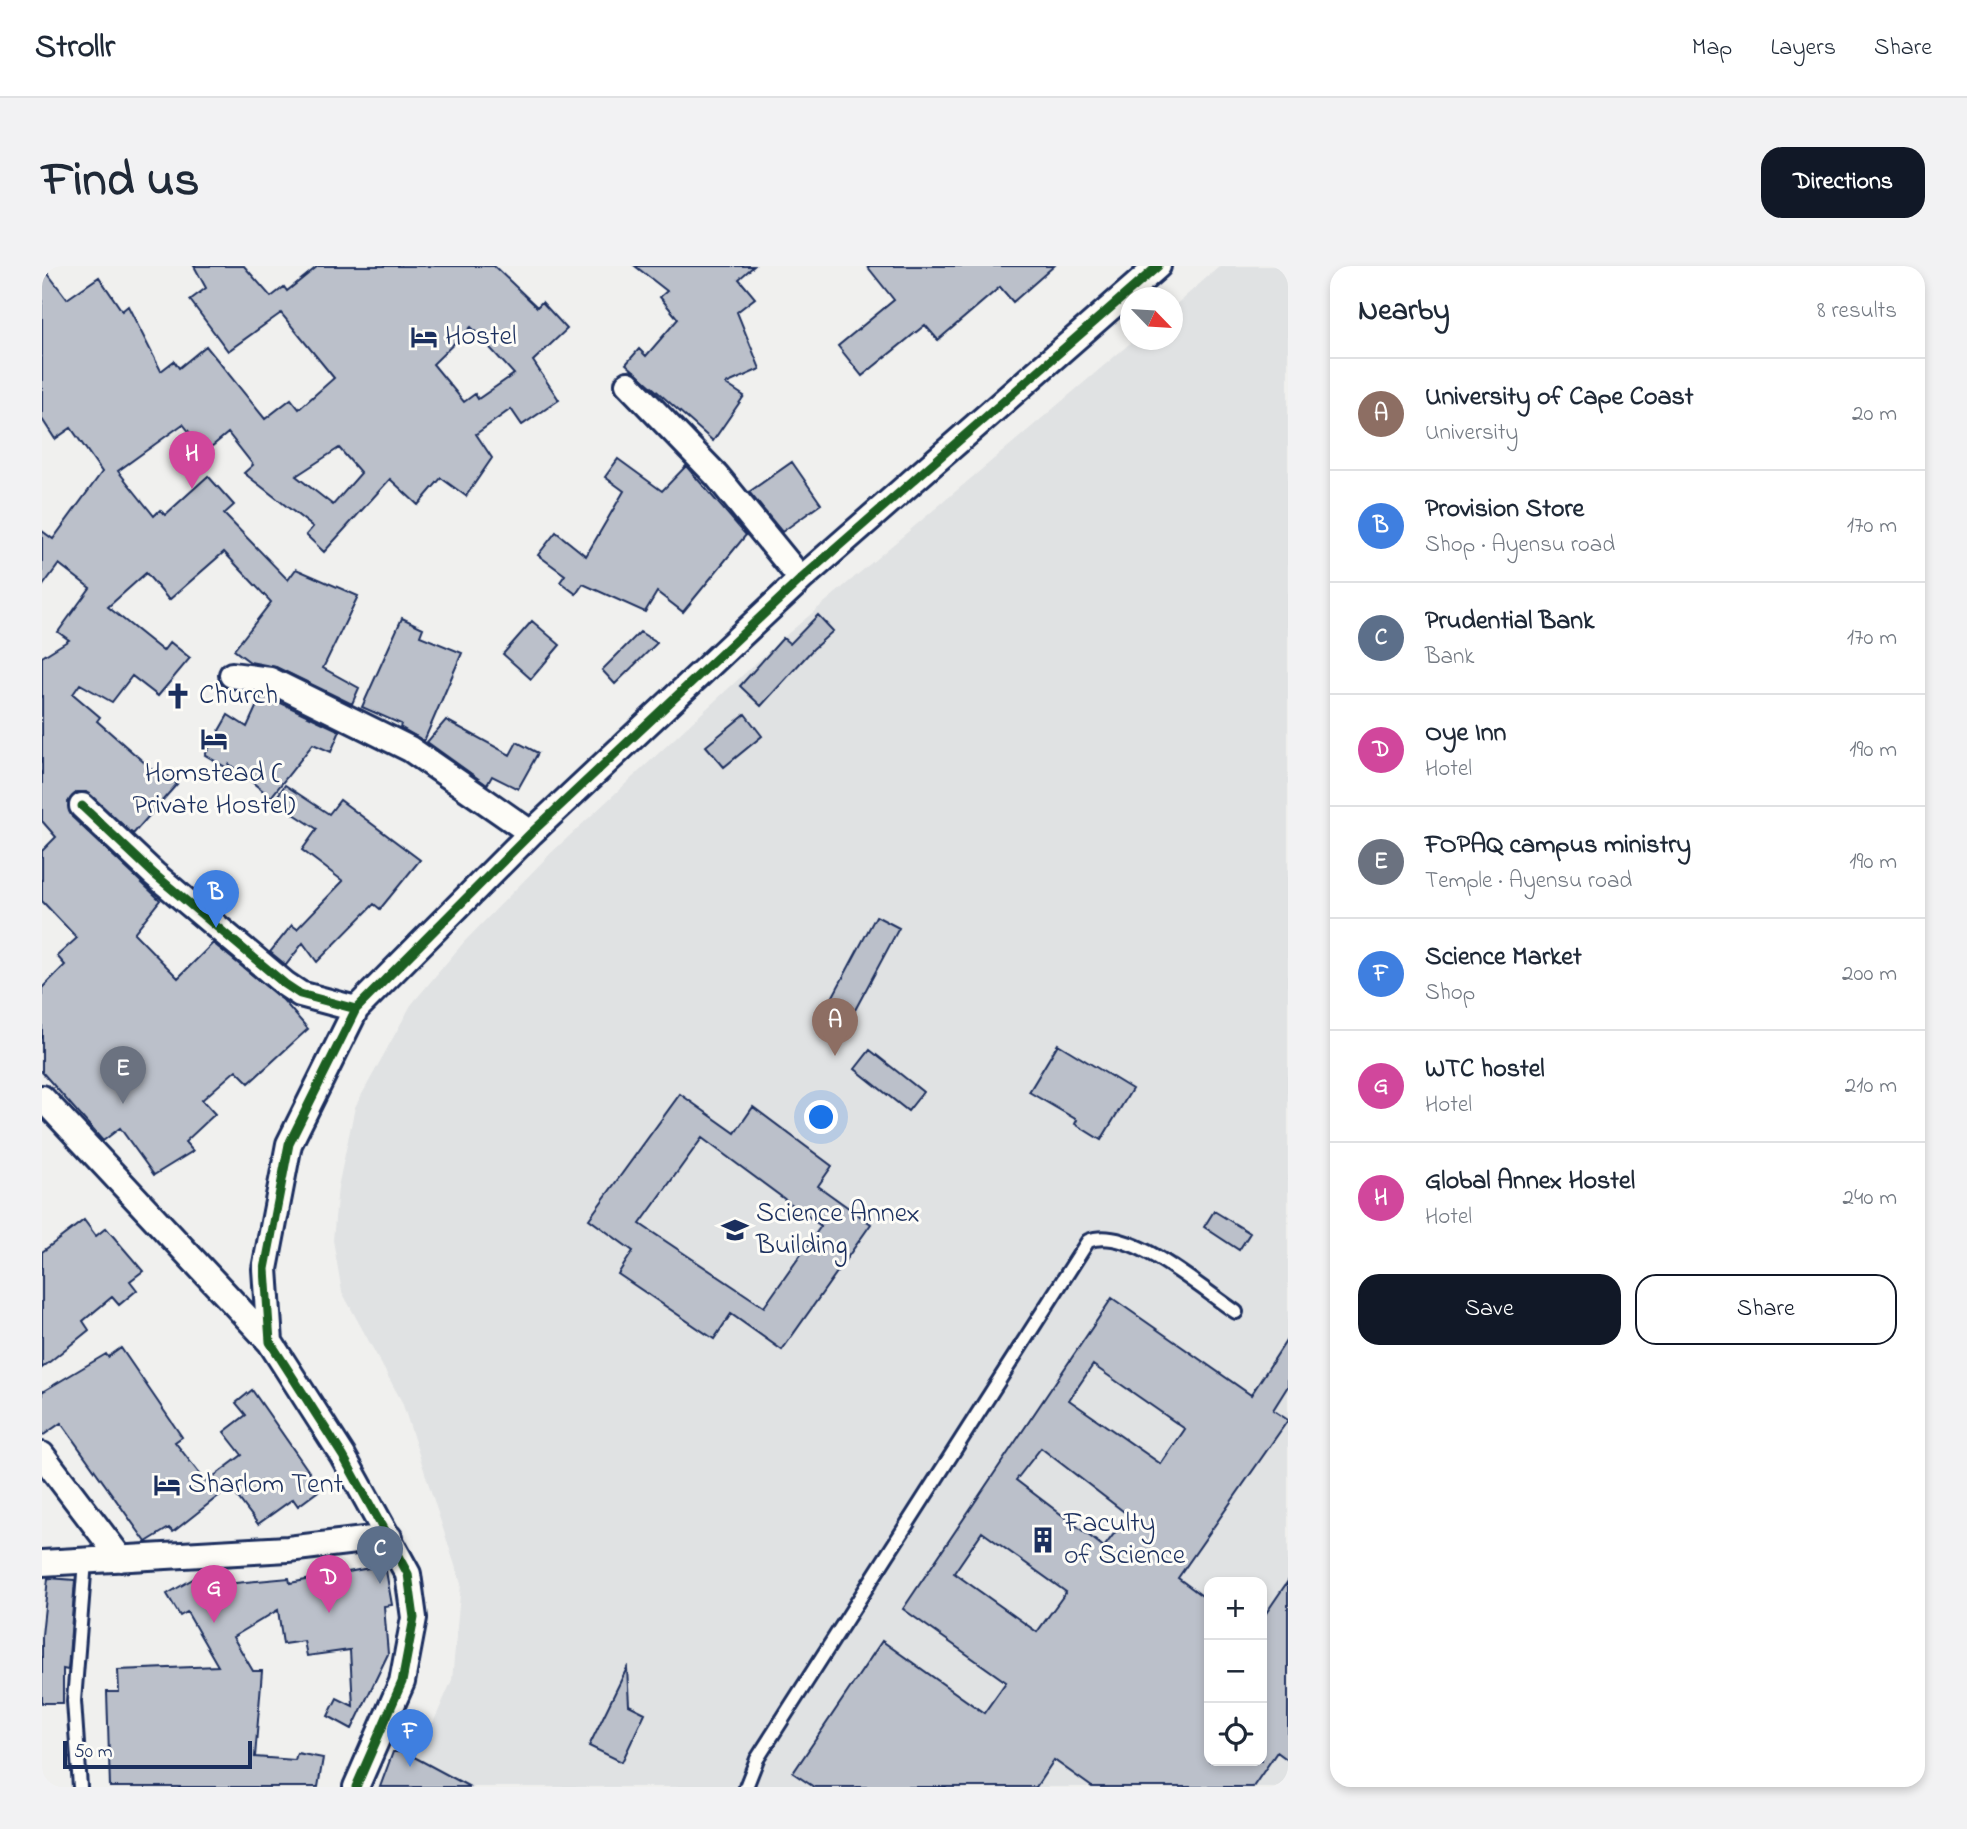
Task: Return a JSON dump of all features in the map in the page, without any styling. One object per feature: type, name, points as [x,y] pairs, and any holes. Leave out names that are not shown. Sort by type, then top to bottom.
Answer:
[{"type":"street","points":[[270,1342],[265,1269],[289,1144],[356,1009],[531,833],[801,579],[1152,268]]},
{"type":"street","points":[[628,384],[717,476],[801,579]]},
{"type":"street","points":[[232,675],[270,680],[410,749],[531,833]]},
{"type":"street","points":[[82,806],[154,874],[285,984],[300,994],[356,1009]]},
{"type":"street","points":[[42,1098],[270,1342],[343,1456],[408,1574],[414,1618],[402,1682],[356,1787]]},
{"type":"street","points":[[42,1455],[121,1559]]},
{"type":"street","points":[[42,1563],[288,1549],[389,1536]]},
{"type":"lane","points":[[746,1787],[764,1748],[1088,1241],[1113,1237],[1133,1243],[1236,1312]]},
{"type":"lane","points":[[80,1787],[74,1701],[85,1562]]},
{"type":"shaded area","points":[[1220,266],[1288,266],[1288,1787],[405,1787],[452,1680],[461,1584],[402,1402],[342,1292],[333,1240],[338,1187],[355,1107],[411,1005],[464,942],[551,853],[784,637],[1122,350],[1183,350],[1183,298]]},
{"type":"building","points":[[42,266],[67,299],[99,277],[122,311],[128,306],[161,371],[174,361],[179,368],[206,346],[265,419],[291,399],[299,409],[334,378],[281,313],[228,351],[190,300],[206,288],[194,266],[244,266],[271,297],[284,287],[287,291],[318,266],[494,266],[537,307],[542,302],[567,329],[533,361],[559,400],[522,425],[511,409],[476,434],[492,458],[466,496],[441,478],[418,505],[390,479],[324,552],[306,535],[313,527],[244,473],[253,465],[228,433],[205,452],[183,424],[118,471],[154,516],[160,510],[165,515],[208,476],[234,505],[224,514],[288,580],[296,569],[358,596],[323,668],[359,688],[352,704],[276,667],[250,662],[234,650],[271,602],[224,552],[169,600],[146,573],[108,607],[163,651],[170,642],[190,658],[158,696],[132,676],[112,702],[80,684],[73,694],[100,717],[97,721],[155,772],[158,768],[177,784],[133,834],[86,792],[77,792],[68,802],[72,817],[160,900],[134,933],[178,978],[213,943],[283,1000],[308,1029],[249,1083],[236,1070],[202,1100],[215,1114],[185,1142],[193,1151],[154,1175],[120,1128],[103,1141],[42,1072],[42,988],[65,965],[57,956],[77,938],[42,901],[42,851],[56,837],[42,821],[42,657],[69,640],[58,632],[90,588],[59,564],[42,587],[42,531],[53,539],[102,472],[71,428],[55,439],[42,419]],"holes":[[[471,327],[514,374],[478,399],[475,394],[464,402],[433,364]],[[339,448],[361,473],[333,505],[296,476]]]},
{"type":"building","points":[[635,266],[754,266],[739,279],[755,298],[737,312],[760,369],[726,384],[744,396],[713,441],[626,364],[639,349],[646,356],[678,319],[660,297],[667,291]]},
{"type":"building","points":[[867,266],[1054,266],[1013,302],[1000,287],[938,340],[925,325],[862,376],[838,346],[894,300]]},
{"type":"building","points":[[618,459],[662,491],[686,466],[746,535],[683,612],[657,592],[645,612],[583,584],[576,594],[560,582],[565,575],[538,555],[556,532],[586,556],[624,491],[605,477]]},
{"type":"building","points":[[792,462],[821,504],[782,532],[749,492]]},
{"type":"building","points":[[818,615],[833,631],[761,706],[740,686],[783,638],[790,644]]},
{"type":"building","points":[[402,618],[423,628],[420,636],[462,653],[424,741],[400,727],[401,724],[362,707]]},
{"type":"building","points":[[532,621],[560,645],[531,679],[503,654]]},
{"type":"building","points":[[640,632],[657,643],[615,684],[602,670]]},
{"type":"building","points":[[262,694],[340,731],[331,752],[313,744],[271,797],[229,764],[227,768],[205,755],[228,715],[247,727]]},
{"type":"building","points":[[745,714],[762,736],[724,767],[706,746]]},
{"type":"building","points":[[446,720],[510,755],[517,742],[538,753],[518,789],[492,776],[487,785],[427,742]]},
{"type":"building","points":[[285,785],[329,814],[340,800],[420,860],[380,909],[374,904],[317,962],[303,943],[286,965],[270,952],[292,925],[297,929],[343,881],[302,850],[317,829],[274,801]]},
{"type":"building","points":[[876,916],[899,928],[847,1025],[824,1013]]},
{"type":"building","points":[[1058,1044],[1132,1089],[1101,1140],[1075,1124],[1077,1120],[1029,1092]]},
{"type":"building","points":[[870,1050],[923,1092],[908,1111],[855,1069]]},
{"type":"building","points":[[680,1094],[735,1133],[753,1107],[832,1166],[818,1186],[871,1224],[782,1350],[731,1314],[714,1339],[618,1274],[633,1251],[589,1219]],"holes":[[[702,1138],[821,1226],[764,1307],[640,1224]]]},
{"type":"building","points":[[1214,1211],[1250,1233],[1239,1250],[1204,1227]]},
{"type":"building","points":[[84,1220],[96,1236],[106,1228],[143,1271],[130,1281],[137,1290],[119,1305],[112,1297],[83,1321],[89,1330],[42,1368],[42,1252]]},
{"type":"building","name":"Faculty of Science","points":[[1112,1298],[1251,1395],[1288,1338],[1288,1386],[1273,1410],[1288,1420],[1178,1578],[1204,1597],[1204,1766],[1267,1766],[1267,1612],[1288,1581],[1288,1760],[1277,1752],[1253,1787],[1092,1787],[1054,1760],[1036,1787],[814,1787],[793,1773],[882,1641],[984,1713],[1006,1682],[903,1609]],"holes":[[[1093,1365],[1185,1429],[1161,1464],[1069,1400]],[[1041,1448],[1128,1515],[1104,1547],[1016,1480]],[[982,1532],[1066,1592],[1037,1632],[954,1573]]]},
{"type":"building","points":[[121,1348],[182,1437],[175,1442],[206,1482],[242,1455],[224,1432],[246,1415],[236,1403],[252,1390],[321,1489],[298,1506],[293,1499],[258,1524],[230,1487],[173,1532],[169,1528],[146,1542],[61,1423],[42,1436],[42,1392]]},
{"type":"building","points":[[385,1565],[392,1605],[384,1606],[388,1654],[352,1729],[328,1716],[337,1698],[353,1706],[350,1650],[307,1656],[304,1641],[283,1644],[278,1610],[233,1637],[253,1671],[262,1671],[255,1757],[295,1760],[297,1753],[323,1758],[318,1787],[110,1787],[107,1692],[119,1692],[118,1670],[218,1666],[187,1612],[180,1616],[167,1594],[212,1568],[216,1568],[225,1584],[289,1578],[290,1583]]},
{"type":"building","points":[[48,1578],[75,1580],[68,1670],[63,1669],[63,1703],[42,1703],[42,1635]]},
{"type":"building","points":[[627,1668],[629,1705],[645,1713],[622,1762],[589,1746]]},
{"type":"building","points":[[393,1752],[405,1752],[470,1787],[380,1787]]},
{"type":"cycle path","points":[[356,1787],[402,1682],[414,1618],[408,1574],[343,1456],[270,1342],[265,1269],[289,1144],[356,1009],[531,833],[801,579],[1158,266]]},
{"type":"cycle path","points":[[82,806],[154,874],[285,984],[300,994],[356,1009]]},
{"type":"place","name":"Hostel","points":[[424,337]]},
{"type":"place","name":"Global Annex Hostel","points":[[192,489]]},
{"type":"place","name":"Church","points":[[178,696]]},
{"type":"place","name":"Homstead ( Private Hostel)","points":[[214,739]]},
{"type":"place","name":"Provision Store","points":[[216,928]]},
{"type":"place","name":"University of Cape Coast","points":[[835,1056]]},
{"type":"place","name":"FOPAQ campus ministry","points":[[123,1104]]},
{"type":"place","name":"Science Annex Building","points":[[735,1230]]},
{"type":"place","name":"Sharlom Tent","points":[[167,1485]]},
{"type":"place","name":"Faculty of Science","points":[[1043,1540]]},
{"type":"place","name":"Prudential Bank","points":[[380,1584]]},
{"type":"place","name":"Oye Inn","points":[[329,1613]]},
{"type":"place","name":"WTC hostel","points":[[214,1623]]},
{"type":"place","name":"Science Market","points":[[410,1767]]}]
